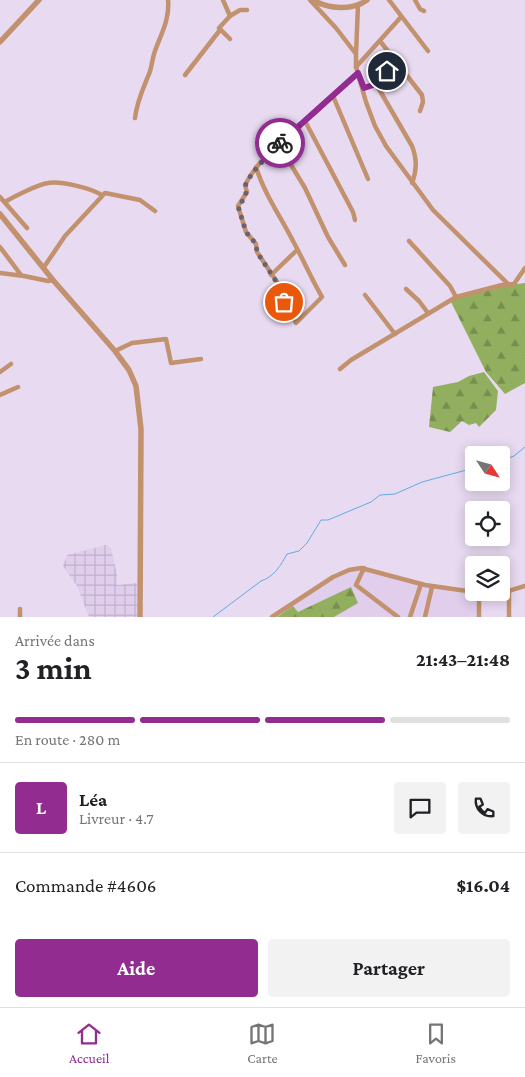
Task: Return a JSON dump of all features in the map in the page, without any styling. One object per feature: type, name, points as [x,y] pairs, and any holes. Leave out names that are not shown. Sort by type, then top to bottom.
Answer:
[{"type":"street","points":[[0,42],[39,0]]},
{"type":"street","points":[[135,118],[136,107],[150,73],[153,56],[167,23],[168,0]]},
{"type":"street","points":[[223,0],[230,16]]},
{"type":"street","points":[[315,1],[336,8],[358,5],[367,0]]},
{"type":"street","points":[[389,0],[428,51]]},
{"type":"street","points":[[415,0],[420,9],[424,11]]},
{"type":"street","points":[[315,1],[356,54]]},
{"type":"street","points":[[358,5],[356,67],[375,126],[386,146],[433,210],[508,285]]},
{"type":"street","points":[[185,75],[230,16],[240,10],[247,10]]},
{"type":"street","points":[[356,67],[401,16]]},
{"type":"street","points":[[220,30],[230,39]]},
{"type":"street","points":[[380,41],[422,94],[423,102],[420,112]]},
{"type":"street","points":[[387,71],[374,81],[416,156],[412,183]]},
{"type":"street","points":[[256,167],[275,210],[322,297],[296,324],[284,302],[283,292],[257,252],[256,244],[246,232],[238,206],[247,192],[245,186],[256,167],[290,132],[305,121],[358,73]]},
{"type":"street","points":[[364,88],[376,84]]},
{"type":"street","points":[[333,96],[368,179]]},
{"type":"street","points":[[305,121],[353,212],[355,220]]},
{"type":"street","points":[[279,145],[305,188],[328,237],[345,265]]},
{"type":"street","points":[[5,202],[44,184],[57,182],[102,194],[113,194],[140,200],[155,210]]},
{"type":"street","points":[[44,267],[65,236],[98,202],[102,194]]},
{"type":"street","points":[[0,197],[27,228]]},
{"type":"street","points":[[0,214],[53,280],[115,351],[130,370],[136,386],[141,429],[140,617]]},
{"type":"street","points":[[410,241],[440,275],[456,297]]},
{"type":"street","points":[[0,247],[21,275]]},
{"type":"street","points":[[271,275],[297,250]]},
{"type":"street","points":[[340,369],[351,360],[456,297],[502,285],[514,284],[525,268]]},
{"type":"street","points":[[0,273],[48,281],[53,280]]},
{"type":"street","points":[[406,289],[428,313]]},
{"type":"street","points":[[365,295],[395,334]]},
{"type":"street","points":[[115,351],[132,344],[166,339],[171,363],[201,359]]},
{"type":"street","points":[[0,372],[12,364]]},
{"type":"street","points":[[0,395],[18,387]]},
{"type":"street","points":[[364,568],[356,585],[398,617]]},
{"type":"street","points":[[272,617],[333,577],[349,570],[364,568],[432,587],[465,591]]},
{"type":"street","points":[[410,617],[421,584]]},
{"type":"street","points":[[510,591],[525,586]]},
{"type":"street","points":[[425,617],[432,587]]},
{"type":"street","points":[[478,601],[479,617]]},
{"type":"street","points":[[509,601],[509,617]]},
{"type":"street","points":[[20,609],[20,617]]},
{"type":"shaded area","points":[[106,545],[111,548],[117,575],[117,585],[137,583],[137,617],[89,617],[77,586],[63,566],[67,555]]},
{"type":"shaded area","points":[[361,568],[421,584],[465,591],[465,601],[479,601],[479,617],[272,617],[333,577]]},
{"type":"green space","points":[[525,283],[525,383],[505,394],[486,372],[450,300],[509,285]]},
{"type":"green space","points":[[484,372],[498,391],[496,410],[479,427],[476,423],[469,425],[462,421],[450,432],[429,427],[433,387],[458,382],[469,376]]},
{"type":"green space","points":[[351,587],[358,603],[334,617],[277,617],[293,606],[298,612]]},
{"type":"waterway","points":[[510,458],[525,447]]},
{"type":"waterway","points":[[213,617],[273,574],[287,554],[299,551],[307,543],[321,520],[328,520],[371,502],[380,495],[395,494],[422,482],[465,470]]},
{"type":"way so far","points":[[280,143],[256,167],[250,176],[245,186],[247,192],[238,206],[246,232],[256,244],[257,252],[283,292],[284,302]]},
{"type":"route","points":[[280,143],[290,132],[305,121],[358,73],[364,88],[376,84],[374,81],[387,71]]}]
